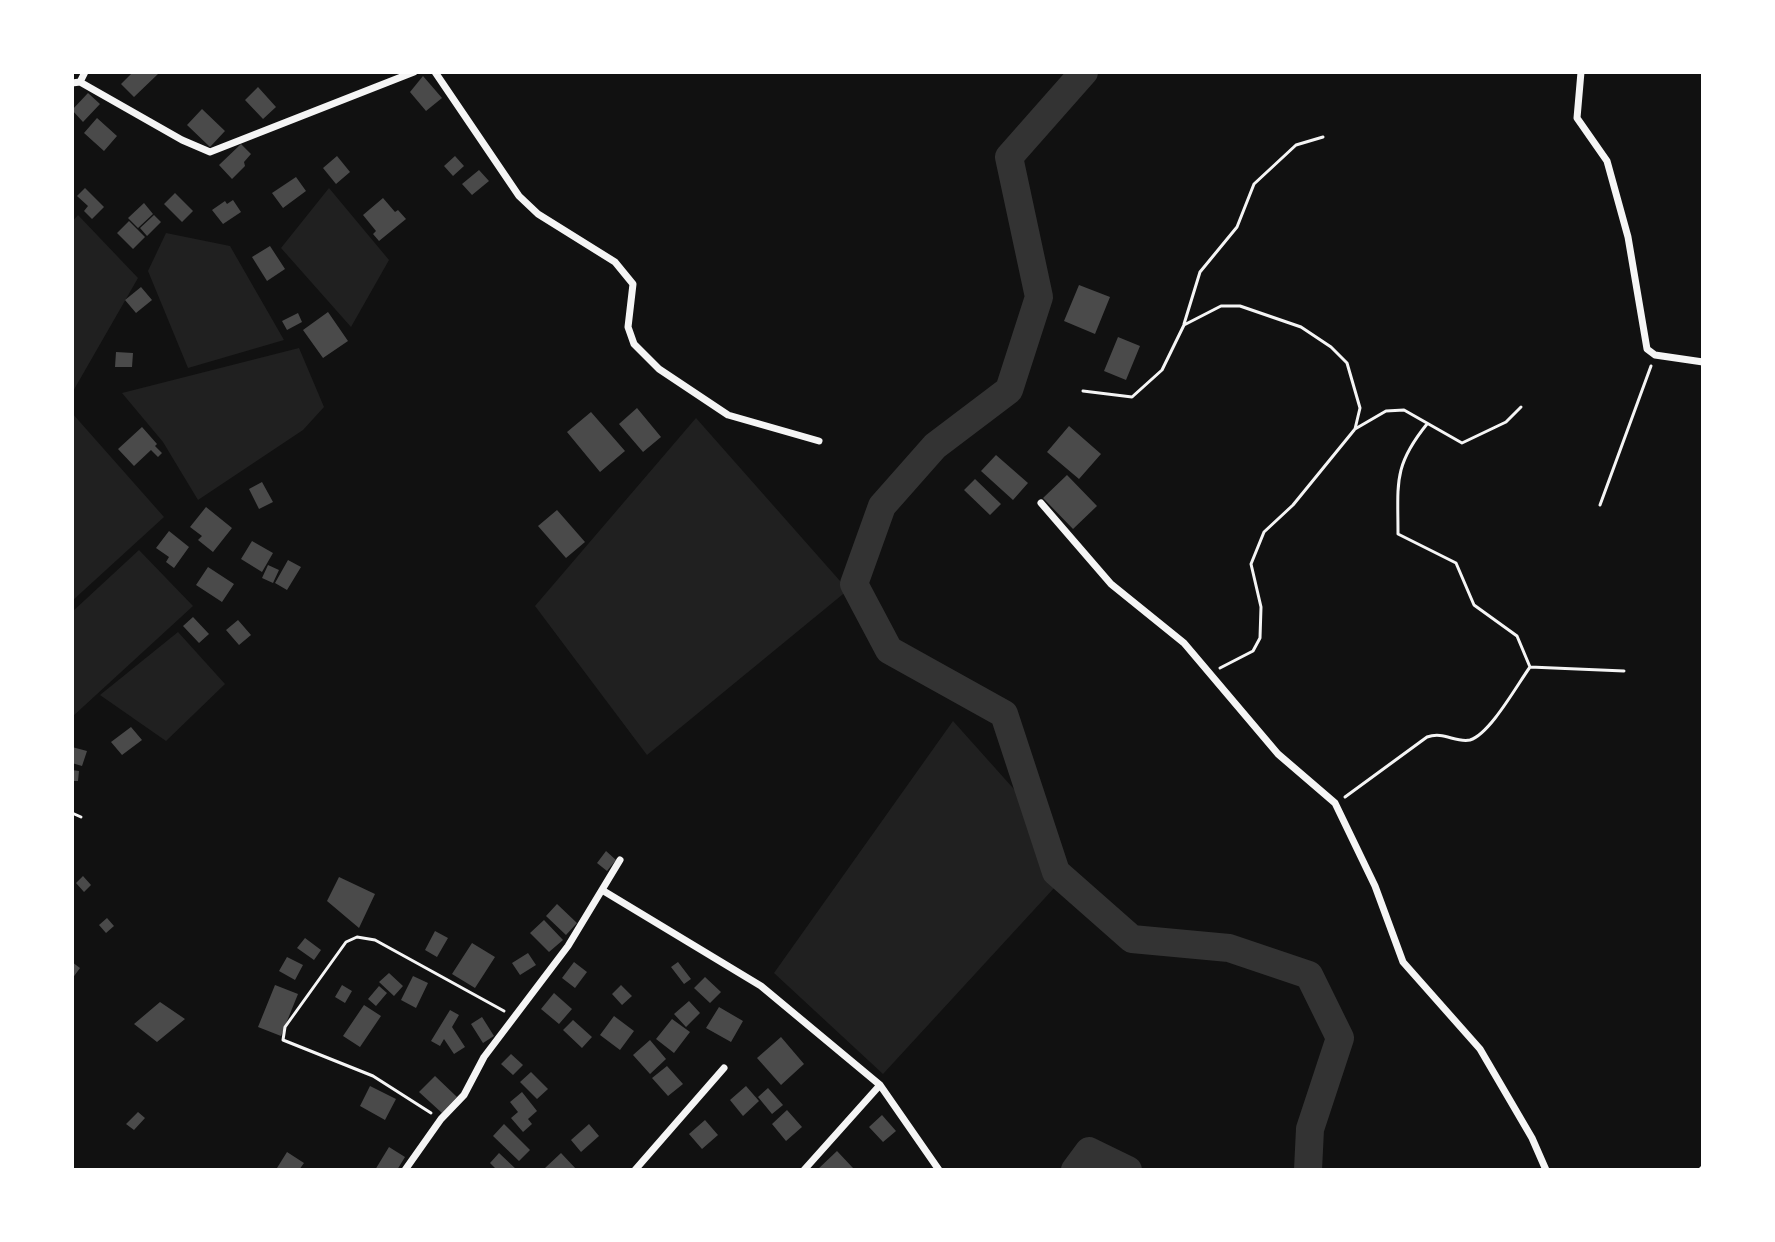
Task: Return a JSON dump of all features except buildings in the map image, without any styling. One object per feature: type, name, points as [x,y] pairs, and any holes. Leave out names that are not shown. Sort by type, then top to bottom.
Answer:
[{"type":"street","points":[[85,72],[76,82],[210,152],[414,72]]},
{"type":"street","points":[[435,72],[519,196],[538,214],[615,262],[633,284],[628,327],[634,344],[659,369],[728,415],[819,441]]},
{"type":"street","points":[[1581,72],[1577,118],[1607,161],[1628,237],[1647,349],[1655,355],[1703,362]]},
{"type":"street","points":[[1041,503],[1111,584],[1184,643],[1278,754],[1335,803],[1375,886],[1403,962],[1480,1049],[1532,1138],[1546,1170]]},
{"type":"street","points":[[405,1170],[441,1119],[464,1095],[484,1057],[568,946],[620,860]]},
{"type":"street","points":[[602,890],[761,986],[880,1085],[939,1170]]},
{"type":"street","points":[[635,1170],[724,1068]]},
{"type":"street","points":[[804,1170],[880,1085]]},
{"type":"path","points":[[1083,391],[1132,397],[1162,370],[1184,325],[1200,272],[1237,227],[1254,184],[1296,145],[1323,137]]},
{"type":"path","points":[[1184,325],[1221,306],[1240,306],[1301,327],[1331,347],[1347,363],[1360,408],[1355,429]]},
{"type":"path","points":[[1600,505],[1655,355]]},
{"type":"path","points":[[1209,670],[1219,669],[1253,651],[1260,638],[1261,607],[1251,564],[1264,532],[1293,505],[1355,429],[1386,411],[1404,410],[1462,443],[1506,422],[1521,407]]},
{"type":"path","points":[[1427,424],[1408,447],[1398,473],[1398,534],[1456,563],[1474,605],[1517,636],[1530,667]]},
{"type":"path","points":[[1530,667],[1624,671]]},
{"type":"path","points":[[1335,803],[1427,737],[1437,733],[1466,741],[1482,734],[1530,667]]},
{"type":"path","points":[[72,813],[81,817]]},
{"type":"path","points":[[441,1119],[373,1076],[283,1040],[285,1027],[346,942],[357,937],[375,940],[514,1016]]},
{"type":"shaded area","points":[[329,188],[389,260],[351,327],[281,248]]},
{"type":"shaded area","points":[[78,215],[138,278],[72,393],[72,222]]},
{"type":"shaded area","points":[[166,233],[230,246],[284,340],[188,368],[148,271]]},
{"type":"shaded area","points":[[299,348],[324,407],[303,430],[198,500],[163,442],[122,393]]},
{"type":"shaded area","points":[[72,413],[164,517],[72,601]]},
{"type":"shaded area","points":[[696,418],[848,590],[647,755],[535,606]]},
{"type":"shaded area","points":[[139,550],[193,606],[72,717],[72,612]]},
{"type":"shaded area","points":[[178,632],[225,684],[166,741],[100,695]]},
{"type":"shaded area","points":[[953,721],[1021,797],[1055,887],[883,1074],[774,973]]},
{"type":"waterway","points":[[1084,72],[1009,157],[1039,297],[1009,390],[935,446],[882,506],[854,584],[889,650],[1004,714],[1056,872],[1132,939],[1229,948],[1309,975],[1340,1038],[1310,1129],[1308,1170]]},
{"type":"waterway","points":[[1075,1170],[1089,1151],[1128,1170]]}]
